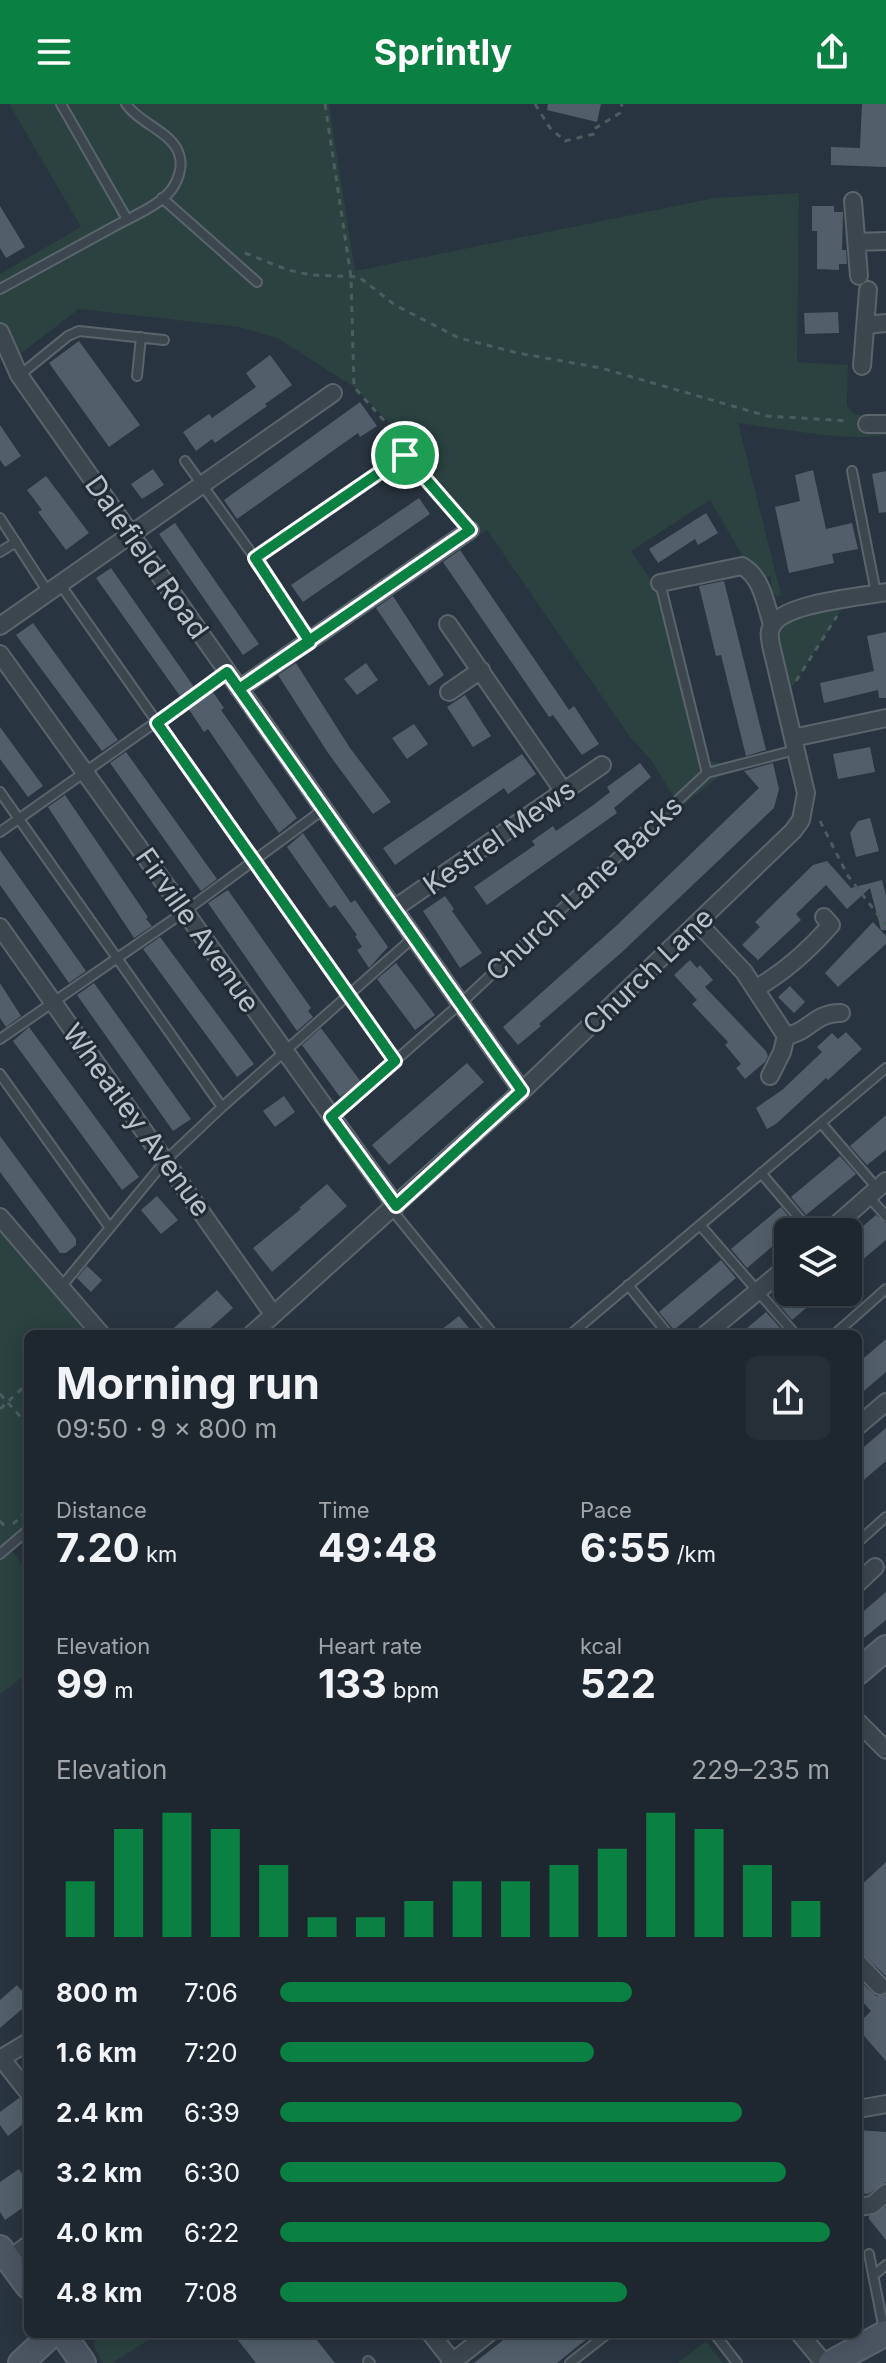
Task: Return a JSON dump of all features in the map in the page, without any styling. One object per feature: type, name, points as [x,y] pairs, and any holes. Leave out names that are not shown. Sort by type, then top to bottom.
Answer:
[{"type":"street","points":[[853,201],[866,325],[862,366]]},
{"type":"street","points":[[857,242],[886,241]]},
{"type":"street","points":[[866,325],[886,323]]},
{"type":"street","name":"Dalefield Road","points":[[0,332],[19,375],[522,1091]]},
{"type":"street","points":[[0,626],[333,393]]},
{"type":"street","points":[[867,424],[886,424]]},
{"type":"street","points":[[239,689],[470,530]]},
{"type":"street","points":[[660,583],[742,566],[752,571],[772,624],[769,634],[806,793],[805,807]]},
{"type":"street","points":[[772,624],[791,611],[881,593]]},
{"type":"street","points":[[448,624],[564,792]]},
{"type":"street","name":"Firville Avenue","points":[[0,654],[87,771],[394,1208]]},
{"type":"street","points":[[449,692],[481,670]]},
{"type":"street","points":[[794,744],[883,724]]},
{"type":"street","name":"Kestrel Mews","points":[[395,908],[602,765]]},
{"type":"street","name":"Church Lane","points":[[256,1330],[522,1091],[793,831],[805,807]]},
{"type":"street","points":[[755,989],[782,972],[816,942],[831,925],[824,917]]},
{"type":"street","points":[[698,923],[744,972],[786,1036],[770,1076]]},
{"type":"street","name":"Wheatley Avenue","points":[[0,927],[273,1314]]},
{"type":"street","points":[[786,1036],[799,1032],[826,1014],[841,1013]]},
{"type":"street","points":[[844,1218],[877,1189]]},
{"type":"street","points":[[3,1226],[98,1330]]},
{"type":"street","points":[[711,1330],[774,1278]]},
{"type":"street","points":[[862,1416],[886,1402]]},
{"type":"street","points":[[862,1579],[875,1567]]},
{"type":"street","points":[[862,1669],[886,1648]]},
{"type":"street","points":[[862,1726],[886,1750]]},
{"type":"street","points":[[862,1967],[880,1986]]},
{"type":"street","points":[[24,2044],[1,2058],[24,2087]]},
{"type":"street","points":[[862,2108],[886,2104]]},
{"type":"street","points":[[862,2206],[872,2205],[886,2193]]},
{"type":"street","points":[[24,2246],[2,2252],[24,2281]]},
{"type":"street","points":[[831,2363],[885,2335]]},
{"type":"street","points":[[21,2363],[48,2338]]},
{"type":"street","points":[[66,2338],[83,2363]]},
{"type":"street","points":[[434,2338],[451,2363],[483,2338]]},
{"type":"street","points":[[803,2338],[824,2363]]},
{"type":"lane","points":[[61,104],[127,219]]},
{"type":"lane","points":[[0,289],[162,198],[179,177],[179,153],[173,142],[141,121],[126,104]]},
{"type":"lane","points":[[162,198],[257,282]]},
{"type":"lane","points":[[19,375],[68,336],[79,331],[164,340]]},
{"type":"lane","points":[[137,376],[141,337]]},
{"type":"lane","points":[[255,558],[405,455],[470,530]]},
{"type":"lane","points":[[185,461],[255,558],[310,642]]},
{"type":"lane","points":[[852,471],[881,593]]},
{"type":"lane","points":[[0,518],[157,723],[395,1061]]},
{"type":"lane","points":[[0,552],[16,542]]},
{"type":"lane","name":"Church Lane Backs","points":[[660,583],[707,773]]},
{"type":"lane","points":[[0,832],[227,672]]},
{"type":"lane","name":"Church Lane Backs","points":[[331,1117],[461,1003],[707,773],[794,744]]},
{"type":"lane","points":[[0,792],[222,1107]]},
{"type":"lane","points":[[0,1039],[184,912],[324,809]]},
{"type":"lane","points":[[61,1288],[166,1160],[415,937]]},
{"type":"lane","points":[[576,1330],[886,1068]]},
{"type":"lane","points":[[0,1074],[110,1228]]},
{"type":"lane","points":[[821,1123],[877,1189],[886,1216]]},
{"type":"lane","points":[[761,1173],[799,1218]]},
{"type":"lane","points":[[394,1208],[490,1330]]},
{"type":"lane","points":[[700,1225],[791,1330]]},
{"type":"lane","points":[[628,1285],[665,1330]]},
{"type":"lane","points":[[840,1330],[886,1289]]},
{"type":"lane","points":[[862,1538],[886,1517]]},
{"type":"lane","points":[[878,1524],[886,1533]]},
{"type":"lane","points":[[0,1554],[24,1533]]},
{"type":"lane","points":[[869,2254],[885,2335]]},
{"type":"lane","points":[[873,2276],[886,2265]]},
{"type":"lane","points":[[570,2363],[602,2338]]},
{"type":"lane","points":[[718,2338],[737,2363]]},
{"type":"path","points":[[325,104],[351,277],[354,387],[396,434],[405,455]]},
{"type":"path","points":[[535,104],[550,128],[565,141],[594,134],[594,129],[620,113],[622,104]]},
{"type":"path","points":[[205,236],[288,270],[311,275],[359,277],[395,305],[459,338],[518,353],[601,368],[767,416],[867,424]]},
{"type":"path","points":[[783,701],[848,600]]},
{"type":"path","points":[[805,807],[822,823],[848,876],[886,925]]},
{"type":"path","points":[[0,1409],[24,1387]]},
{"type":"path","points":[[0,1394],[24,1421]]},
{"type":"path","points":[[0,1521],[7,1529],[24,1514]]},
{"type":"green space","points":[[9,104],[329,104],[355,271],[715,198],[799,193],[797,362],[848,365],[847,405],[854,414],[886,418],[886,435],[833,436],[738,423],[781,595],[776,596],[771,591],[771,576],[757,579],[742,566],[743,557],[710,500],[631,551],[652,582],[660,583],[704,760],[721,763],[724,773],[680,807],[651,760],[630,737],[487,530],[471,541],[399,452],[399,432],[354,387],[277,338],[239,327],[79,309],[12,360],[0,343],[0,274],[81,227]]},
{"type":"green space","points":[[848,600],[783,701],[772,624]]},
{"type":"green space","points":[[8,1227],[98,1330],[24,1330],[24,1534],[9,1547],[24,1568],[24,1676],[0,1694],[0,1234]]},
{"type":"green space","points":[[96,2338],[152,2338],[112,2363],[103,2363],[94,2346]]},
{"type":"green space","points":[[706,2341],[723,2363],[678,2363]]},
{"type":"building","points":[[548,104],[601,104],[597,122],[547,110]]},
{"type":"building","points":[[862,104],[886,104],[886,167],[831,165],[831,147],[860,148]]},
{"type":"building","points":[[0,206],[25,247],[6,258],[0,248]]},
{"type":"building","points":[[812,206],[834,206],[834,212],[843,212],[842,250],[846,250],[847,264],[839,264],[839,270],[817,269],[817,231],[812,231]]},
{"type":"building","points":[[838,312],[839,333],[805,334],[804,313]]},
{"type":"building","points":[[79,341],[140,425],[109,447],[49,363]]},
{"type":"building","points":[[270,355],[292,385],[215,443],[212,439],[196,451],[183,432],[209,414],[212,418],[256,387],[246,373]]},
{"type":"building","points":[[360,402],[377,426],[360,437],[358,433],[237,519],[224,500]]},
{"type":"building","points":[[0,425],[21,456],[5,467],[0,460]]},
{"type":"building","points":[[153,469],[164,485],[142,499],[131,484]]},
{"type":"building","points":[[813,470],[826,529],[852,523],[858,549],[832,554],[834,563],[789,573],[775,507],[800,501],[795,475]]},
{"type":"building","points":[[886,471],[886,512],[879,513],[872,474]]},
{"type":"building","points":[[46,476],[89,533],[66,550],[38,512],[42,510],[27,490]]},
{"type":"building","points":[[419,498],[430,514],[303,602],[291,585]]},
{"type":"building","points":[[706,513],[718,533],[698,545],[695,539],[658,563],[649,549]]},
{"type":"building","points":[[175,523],[259,644],[243,655],[159,534]]},
{"type":"building","points":[[460,550],[569,710],[574,706],[599,744],[582,755],[553,715],[549,717],[443,562]]},
{"type":"building","points":[[111,568],[194,687],[180,696],[96,578]]},
{"type":"building","points":[[724,581],[766,750],[746,756],[721,655],[716,656],[699,586]]},
{"type":"building","points":[[393,596],[444,675],[429,686],[376,608]]},
{"type":"building","points":[[33,623],[118,740],[102,751],[16,635]]},
{"type":"building","points":[[886,632],[886,698],[879,698],[878,690],[824,703],[820,683],[874,671],[867,636]]},
{"type":"building","points":[[296,663],[350,748],[391,802],[373,814],[328,753],[278,675]]},
{"type":"building","points":[[366,663],[378,680],[357,695],[344,679]]},
{"type":"building","points":[[213,692],[224,708],[221,710],[297,818],[279,833],[208,729],[204,732],[188,708]]},
{"type":"building","points":[[465,695],[491,736],[473,747],[447,707]]},
{"type":"building","points":[[414,724],[428,744],[407,759],[392,738]]},
{"type":"building","points":[[0,727],[43,786],[28,797],[0,759]]},
{"type":"building","points":[[870,747],[875,772],[838,779],[833,754]]},
{"type":"building","points":[[126,752],[217,879],[201,891],[110,763]]},
{"type":"building","points":[[522,754],[536,774],[508,794],[504,788],[395,865],[383,848]]},
{"type":"building","points":[[640,763],[651,777],[614,808],[617,813],[487,905],[474,887],[535,845],[532,841],[553,826],[556,831],[592,806],[610,792],[607,787]]},
{"type":"building","points":[[773,763],[779,789],[774,808],[621,953],[518,1045],[503,1027],[615,927],[759,788],[744,771]]},
{"type":"building","points":[[65,795],[148,917],[146,919],[152,926],[134,938],[48,807]]},
{"type":"building","points":[[870,818],[879,851],[856,857],[850,833],[858,821]]},
{"type":"building","points":[[303,833],[351,903],[355,900],[388,947],[369,968],[357,950],[362,947],[357,935],[335,905],[330,908],[287,847]]},
{"type":"building","points":[[0,850],[86,971],[69,983],[0,885]]},
{"type":"building","points":[[827,861],[851,888],[882,880],[886,896],[886,930],[881,930],[870,888],[847,909],[826,885],[796,914],[801,920],[758,960],[742,945],[760,927],[755,922],[813,865]]},
{"type":"building","points":[[228,890],[311,1008],[308,1011],[313,1017],[297,1031],[208,903]]},
{"type":"building","points":[[445,896],[482,953],[460,968],[423,911]]},
{"type":"building","points":[[873,922],[886,936],[886,944],[838,987],[825,973]]},
{"type":"building","points":[[160,937],[254,1064],[237,1077],[143,949]]},
{"type":"building","points":[[690,960],[697,968],[700,965],[713,980],[705,987],[766,1051],[768,1056],[765,1062],[745,1079],[736,1068],[741,1064],[725,1045],[728,1042],[692,1004],[697,1000],[674,975]]},
{"type":"building","points":[[396,963],[435,1015],[415,1030],[377,979]]},
{"type":"building","points":[[0,983],[21,1016],[6,1027],[0,1018]]},
{"type":"building","points":[[94,983],[191,1119],[173,1131],[77,995]]},
{"type":"building","points":[[790,986],[805,1002],[794,1013],[778,997]]},
{"type":"building","points":[[29,1027],[139,1177],[122,1190],[13,1041]]},
{"type":"building","points":[[321,1028],[361,1082],[340,1097],[302,1045]]},
{"type":"building","points":[[846,1032],[862,1049],[767,1129],[756,1108],[782,1090],[822,1052],[817,1047],[832,1033],[838,1039]]},
{"type":"building","points":[[467,1063],[484,1082],[389,1165],[372,1145]]},
{"type":"building","points":[[284,1096],[295,1112],[275,1127],[263,1111]]},
{"type":"building","points":[[886,1115],[886,1150],[867,1165],[850,1146]]},
{"type":"building","points":[[0,1136],[76,1239],[76,1245],[66,1253],[60,1253],[0,1172]]},
{"type":"building","points":[[840,1156],[856,1174],[806,1215],[791,1197]]},
{"type":"building","points":[[327,1184],[347,1206],[272,1272],[253,1248]]},
{"type":"building","points":[[157,1196],[178,1220],[161,1234],[141,1210]]},
{"type":"building","points":[[781,1207],[790,1218],[774,1218],[774,1245],[747,1268],[731,1249]]},
{"type":"building","points":[[876,1215],[886,1223],[886,1240],[862,1260],[862,1227]]},
{"type":"building","points":[[721,1260],[736,1278],[674,1330],[659,1312]]},
{"type":"building","points":[[87,1266],[102,1280],[91,1292],[77,1278]]},
{"type":"building","points":[[217,1290],[233,1308],[208,1330],[172,1330]]},
{"type":"building","points":[[780,1306],[808,1306],[792,1320]]},
{"type":"building","points":[[766,1312],[782,1330],[745,1330]]},
{"type":"building","points":[[459,1316],[471,1330],[441,1330]]},
{"type":"building","points":[[886,1339],[886,1372],[862,1393],[862,1360]]},
{"type":"building","points":[[886,1428],[886,1461],[862,1482],[862,1449]]},
{"type":"building","points":[[886,1592],[886,1620],[862,1640],[862,1613]]},
{"type":"building","points":[[886,1862],[886,1976],[862,1954],[862,1884]]},
{"type":"building","points":[[862,1983],[876,1996],[886,1995],[886,2061],[862,2034],[862,2020],[871,2011],[862,2001]]},
{"type":"building","points":[[17,1985],[24,1993],[24,2007],[0,2028],[0,2000]]},
{"type":"building","points":[[19,2098],[24,2101],[24,2123],[8,2136],[0,2125],[0,2112]]},
{"type":"building","points":[[862,2130],[886,2132],[886,2182],[868,2194],[862,2193]]},
{"type":"building","points":[[19,2169],[24,2177],[24,2207],[5,2220],[0,2212],[0,2182]]},
{"type":"building","points":[[886,2207],[886,2240],[869,2216]]},
{"type":"building","points":[[236,2338],[315,2338],[335,2363],[256,2363]]},
{"type":"building","points":[[506,2338],[588,2338],[557,2363],[474,2363]]},
{"type":"route","points":[[405,455],[255,558],[310,642],[239,689],[522,1091],[396,1206],[331,1117],[395,1061],[157,723],[227,672],[239,689],[310,642],[470,530],[405,455]]}]
